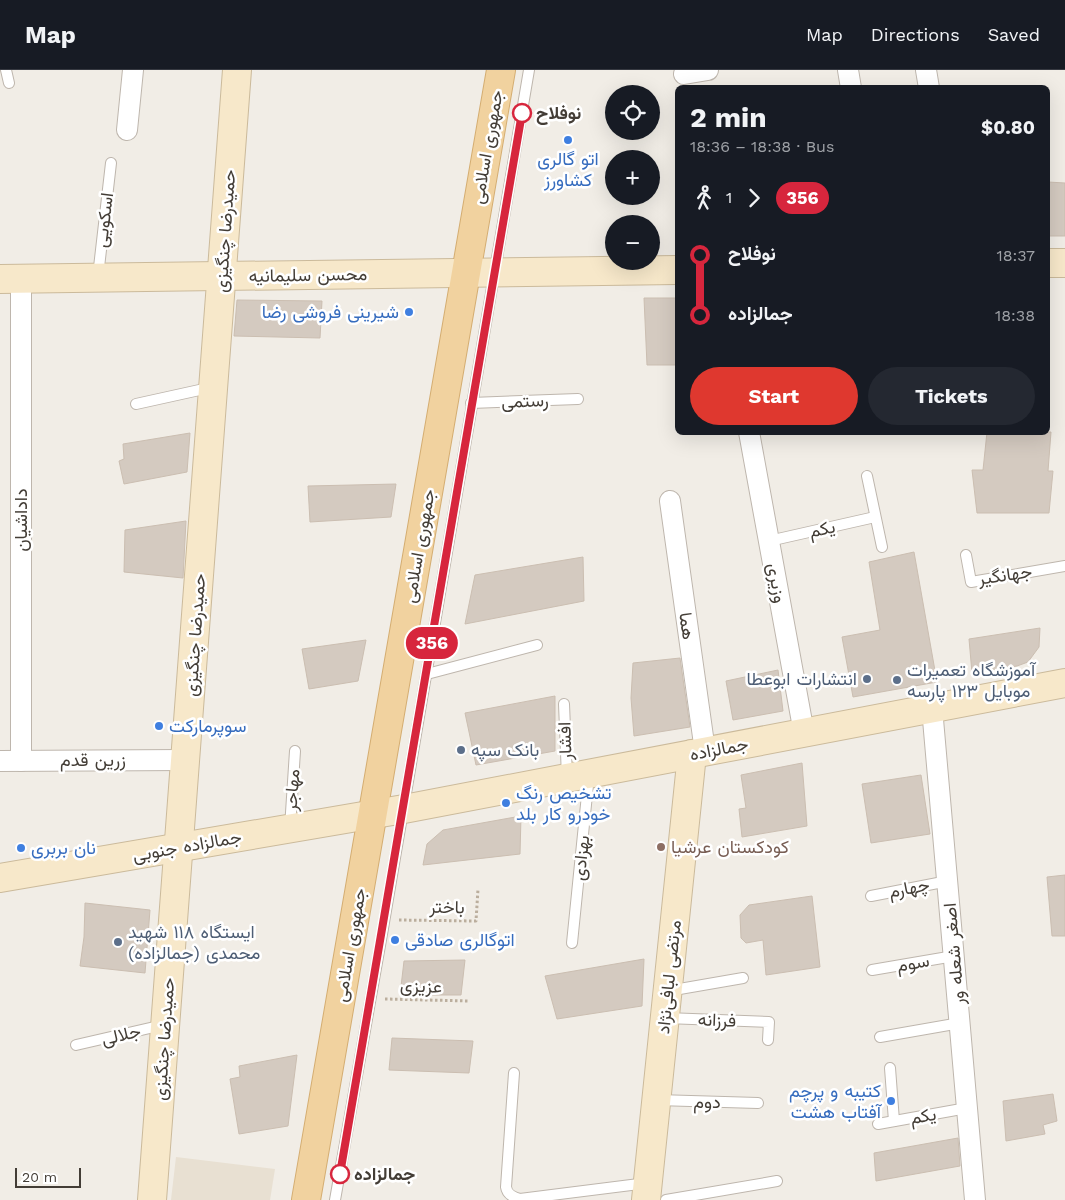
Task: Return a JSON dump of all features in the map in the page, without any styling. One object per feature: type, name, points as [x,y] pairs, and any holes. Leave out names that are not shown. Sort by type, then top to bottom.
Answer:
[{"type":"main road","name":"جمهوری اسلامی","points":[[306,1200],[500,70]]},
{"type":"street","points":[[127,130],[133,70]]},
{"type":"street","name":"حمیدرضا چنگیزی","points":[[152,1200],[237,70]]},
{"type":"street","points":[[685,77],[708,70]]},
{"type":"street","points":[[848,70],[850,85]]},
{"type":"street","points":[[926,70],[928,85]]},
{"type":"street","points":[[1050,263],[1065,263]]},
{"type":"street","name":"محسن سلیمانیه","points":[[10,279],[675,270]]},
{"type":"street","name":"داداشیان","points":[[10,279],[21,761]]},
{"type":"street","name":"وزیری","points":[[750,435],[804,732]]},
{"type":"street","name":"هما","points":[[670,501],[698,753]]},
{"type":"street","name":"جمالزاده","points":[[373,814],[1065,683]]},
{"type":"street","name":"اصغر شعله ور","points":[[932,708],[975,1200]]},
{"type":"street","name":"مرتضی لبافی‌نژاد","points":[[653,1194],[656,1100],[698,753]]},
{"type":"street","name":"زرین قدم","points":[[0,761],[185,760]]},
{"type":"street","name":"جمالزاده جنوبی","points":[[0,878],[373,814]]},
{"type":"lane","points":[[6,70],[8,83]]},
{"type":"lane","points":[[335,1200],[372,998],[471,403],[529,70]]},
{"type":"lane","name":"اسکویی","points":[[98,278],[111,163]]},
{"type":"lane","points":[[136,404],[213,386]]},
{"type":"lane","name":"رستمی","points":[[471,403],[578,399]]},
{"type":"lane","points":[[867,476],[882,547]]},
{"type":"lane","name":"یکم","points":[[769,541],[875,517]]},
{"type":"lane","name":"جهانگیر","points":[[966,555],[971,582],[1065,566]]},
{"type":"lane","points":[[427,674],[537,645]]},
{"type":"lane","name":"افشار","points":[[564,704],[578,776]]},
{"type":"lane","name":"مهاجر","points":[[290,829],[295,750]]},
{"type":"lane","name":"بهزادی","points":[[572,943],[578,776]]},
{"type":"lane","name":"چهارم","points":[[872,896],[948,881]]},
{"type":"lane","name":"سوم","points":[[872,970],[954,956]]},
{"type":"lane","points":[[666,1005],[743,978]]},
{"type":"lane","name":"فرزانه","points":[[666,1005],[769,1022],[768,1040]]},
{"type":"lane","points":[[880,1037],[960,1023]]},
{"type":"lane","name":"جلالی","points":[[76,1045],[165,1024]]},
{"type":"lane","points":[[890,1068],[894,1121]]},
{"type":"lane","points":[[514,1074],[506,1187],[507,1192],[514,1197],[653,1194],[777,1181]]},
{"type":"lane","name":"دوم","points":[[656,1100],[758,1103]]},
{"type":"lane","name":"یکم","points":[[878,1124],[967,1108]]},
{"type":"path","name":"باختر","points":[[385,919],[476,921],[478,889]]},
{"type":"path","name":"عزیزی","points":[[372,998],[469,1001]]},
{"type":"shaded area","points":[[176,1157],[275,1169],[270,1200],[171,1200]]},
{"type":"building","points":[[1050,182],[1065,183],[1065,236],[1050,236]]},
{"type":"building","points":[[644,298],[675,298],[675,365],[647,365]]},
{"type":"building","points":[[237,300],[322,301],[320,338],[234,336]]},
{"type":"building","points":[[1051,432],[1048,471],[1053,471],[1049,513],[977,513],[972,470],[983,470],[987,435],[1050,435]]},
{"type":"building","points":[[190,433],[187,472],[124,484],[119,461],[124,459],[123,444]]},
{"type":"building","points":[[396,484],[391,517],[310,522],[308,486]]},
{"type":"building","points":[[186,521],[183,578],[124,572],[125,530]]},
{"type":"building","points":[[914,552],[937,682],[853,697],[842,637],[880,630],[869,562]]},
{"type":"building","points":[[583,557],[584,601],[465,624],[475,575]]},
{"type":"building","points":[[1040,628],[1039,647],[1028,662],[1017,666],[972,673],[969,639]]},
{"type":"building","points":[[366,640],[358,681],[309,689],[302,649]]},
{"type":"building","points":[[680,658],[690,727],[634,736],[631,698],[633,663]]},
{"type":"building","points":[[778,670],[783,711],[733,720],[726,681]]},
{"type":"building","points":[[555,696],[555,751],[476,765],[465,713]]},
{"type":"building","points":[[802,763],[807,826],[742,837],[739,809],[746,808],[741,775]]},
{"type":"building","points":[[921,775],[930,834],[871,843],[862,784]]},
{"type":"building","points":[[521,816],[520,854],[423,865],[427,844],[443,830]]},
{"type":"building","points":[[1065,875],[1065,936],[1052,936],[1047,877]]},
{"type":"building","points":[[812,896],[820,967],[766,975],[763,940],[746,943],[741,938],[740,915],[749,905]]},
{"type":"building","points":[[85,903],[150,910],[145,973],[80,966],[84,937]]},
{"type":"building","points":[[644,959],[642,1006],[557,1019],[545,976]]},
{"type":"building","points":[[465,960],[461,995],[400,995],[404,961]]},
{"type":"building","points":[[392,1038],[473,1041],[469,1073],[389,1070]]},
{"type":"building","points":[[297,1055],[288,1126],[239,1134],[230,1079],[240,1077],[239,1066]]},
{"type":"building","points":[[1053,1094],[1057,1121],[1043,1125],[1045,1134],[1006,1141],[1003,1101]]},
{"type":"building","points":[[958,1138],[960,1166],[876,1181],[874,1153]]},
{"type":"bus line","name":"356","points":[[340,1174],[372,998],[522,113]]},
{"type":"place","name":"نوفلاح","points":[[522,113]]},
{"type":"place","name":"اتو گالری کشاورز","points":[[568,140]]},
{"type":"place","name":"شیرینی فروشی رضا","points":[[409,312]]},
{"type":"place","name":"انتشارات ابوعطا","points":[[867,679]]},
{"type":"place","name":"آموزشگاه تعمیرات موبایل ۱۲۳ پارسه","points":[[897,680]]},
{"type":"place","name":"سوپرمارکت","points":[[159,726]]},
{"type":"place","name":"بانک سپه","points":[[461,750]]},
{"type":"place","name":"تشخیص رنگ خودرو کار بلد","points":[[506,803]]},
{"type":"place","name":"کودکستان عرشیا","points":[[661,847]]},
{"type":"place","name":"نان بربری","points":[[21,848]]},
{"type":"place","name":"اتوگالری صادقی","points":[[395,940]]},
{"type":"place","name":"ایستگاه ۱۱۸ شهید محمدی (جمالزاده)","points":[[118,942]]},
{"type":"place","name":"کتیبه و پرچم آفتاب هشت","points":[[891,1101]]},
{"type":"place","name":"جمالزاده","points":[[340,1174]]}]
